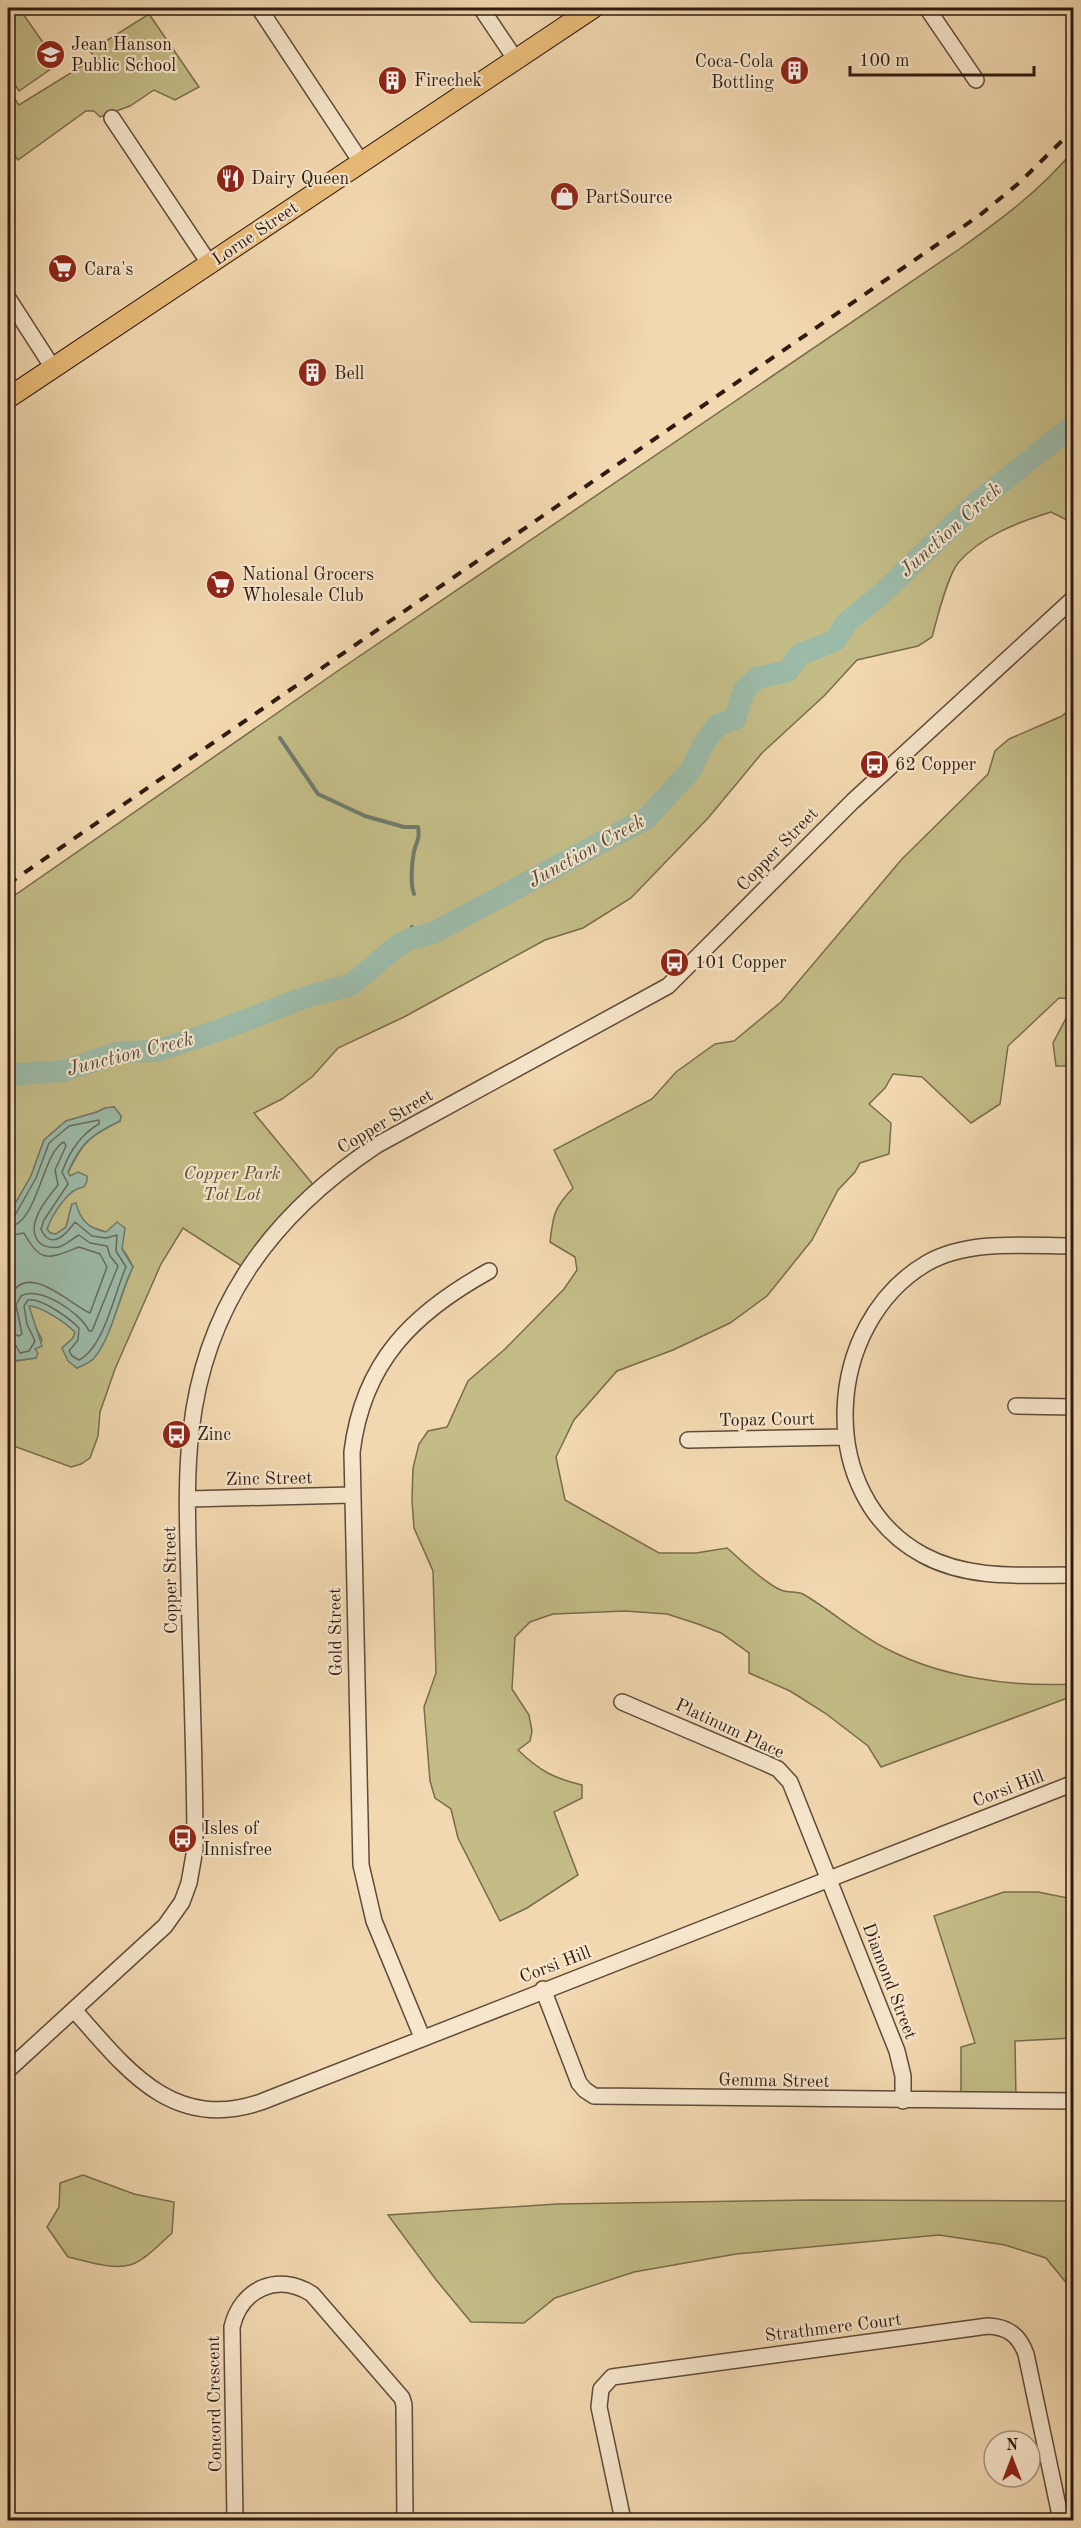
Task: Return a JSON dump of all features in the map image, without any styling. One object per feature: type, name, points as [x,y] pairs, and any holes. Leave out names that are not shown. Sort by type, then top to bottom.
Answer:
[{"type":"main road","name":"Lorne Street","points":[[8,398],[593,8]]},
{"type":"street","points":[[259,8],[361,162]]},
{"type":"street","points":[[481,8],[516,60]]},
{"type":"street","points":[[927,8],[976,80]]},
{"type":"street","points":[[112,118],[209,264]]},
{"type":"street","points":[[8,298],[53,368]]},
{"type":"street","name":"Copper Street","points":[[8,2070],[75,2011],[165,1926],[182,1902],[193,1865],[195,1830],[188,1463],[195,1402],[210,1346],[237,1287],[264,1244],[330,1179],[377,1144],[668,986],[846,807],[1074,598]]},
{"type":"street","points":[[1074,1246],[962,1249],[928,1263],[900,1282],[873,1313],[857,1342],[849,1371],[846,1437],[853,1469],[871,1506],[890,1531],[921,1554],[940,1564],[979,1574],[1074,1575]]},
{"type":"street","name":"Gold Street","points":[[422,2037],[374,1921],[361,1865],[351,1462],[357,1426],[370,1385],[397,1341],[419,1317],[447,1296],[489,1271]]},
{"type":"street","points":[[1016,1406],[1074,1407]]},
{"type":"street","name":"Topaz Court","points":[[688,1440],[846,1437]]},
{"type":"street","name":"Zinc Street","points":[[188,1499],[351,1495]]},
{"type":"street","name":"Platinum Place","points":[[622,1702],[765,1763],[786,1776],[795,1792],[828,1878]]},
{"type":"street","name":"Corsi Hill","points":[[75,2011],[130,2072],[147,2086],[179,2104],[214,2110],[238,2109],[261,2102],[543,1989],[1074,1783]]},
{"type":"street","name":"Diamond Street","points":[[828,1878],[899,2059],[903,2076],[903,2101]]},
{"type":"street","name":"Gemma Street","points":[[543,1989],[579,2083],[594,2096],[1074,2101]]},
{"type":"street","name":"Concord Crescent","points":[[235,2520],[232,2327],[236,2312],[248,2295],[268,2286],[282,2285],[303,2288],[312,2294],[402,2398],[404,2404],[405,2520]]},
{"type":"street","name":"Strathmere Court","points":[[623,2520],[599,2407],[601,2389],[612,2377],[988,2326],[1002,2327],[1021,2341],[1026,2354],[1061,2520]]},
{"type":"green space","points":[[8,8],[19,8],[58,64],[19,91],[8,74]]},
{"type":"green space","points":[[149,14],[199,87],[175,100],[154,90],[130,106],[100,117],[94,111],[86,111],[18,160],[8,146],[8,89],[19,105],[95,58],[90,51]]},
{"type":"green space","name":"Copper Park Tot Lot","points":[[1073,151],[1074,461],[1071,463],[1074,467],[1073,523],[1051,512],[1001,531],[967,553],[958,563],[950,578],[932,637],[918,646],[857,660],[825,695],[762,753],[709,817],[631,898],[583,928],[545,940],[404,1017],[338,1048],[312,1077],[282,1099],[254,1113],[316,1188],[246,1269],[183,1228],[161,1264],[115,1369],[100,1412],[98,1436],[90,1458],[71,1467],[8,1444],[8,1341],[17,1361],[36,1358],[34,1350],[42,1340],[33,1322],[29,1306],[48,1312],[75,1332],[73,1338],[62,1348],[77,1368],[90,1361],[103,1344],[133,1267],[115,1240],[104,1231],[88,1225],[72,1204],[66,1227],[56,1234],[50,1233],[47,1229],[60,1205],[70,1193],[80,1187],[68,1173],[78,1154],[94,1135],[120,1121],[121,1116],[114,1107],[66,1121],[44,1140],[31,1176],[8,1216],[8,900],[342,668],[958,250],[1033,192]]},
{"type":"green space","points":[[1073,706],[1073,999],[1059,998],[1008,1046],[1000,1104],[971,1123],[922,1077],[893,1074],[885,1088],[869,1104],[891,1123],[889,1154],[860,1163],[855,1172],[838,1190],[812,1240],[767,1296],[730,1323],[673,1350],[617,1371],[574,1420],[556,1457],[565,1500],[659,1553],[696,1553],[727,1548],[775,1587],[803,1594],[865,1636],[909,1659],[954,1674],[1002,1682],[1073,1684],[1073,1696],[881,1767],[868,1746],[825,1713],[790,1691],[749,1673],[749,1653],[721,1633],[667,1614],[625,1611],[553,1614],[530,1622],[515,1637],[512,1689],[529,1715],[532,1731],[530,1741],[518,1750],[547,1773],[582,1785],[582,1798],[554,1812],[578,1875],[527,1908],[500,1921],[458,1838],[451,1809],[435,1798],[430,1781],[424,1707],[436,1673],[433,1571],[414,1528],[413,1468],[419,1444],[428,1431],[447,1427],[468,1381],[505,1349],[564,1289],[577,1270],[575,1257],[550,1242],[556,1212],[573,1188],[554,1150],[652,1099],[676,1072],[715,1044],[734,1041],[781,1002],[902,859],[988,774],[995,751],[1009,739],[1062,716]]},
{"type":"green space","points":[[1073,1005],[1073,1066],[1056,1066],[1053,1043]]},
{"type":"green space","points":[[1004,1892],[1038,1892],[1073,1899],[1073,2038],[1015,2041],[1016,2100],[961,2100],[961,2047],[975,2043],[934,1916]]},
{"type":"green space","points":[[83,2175],[134,2194],[174,2202],[172,2233],[146,2256],[130,2265],[107,2266],[68,2257],[47,2227],[59,2207],[60,2183]]},
{"type":"green space","points":[[811,2200],[1073,2201],[1073,2291],[1046,2258],[1005,2245],[939,2235],[736,2254],[634,2272],[555,2298],[524,2323],[471,2322],[388,2215],[557,2204]]},
{"type":"water","points":[[114,1107],[121,1116],[120,1121],[88,1140],[68,1172],[70,1176],[78,1172],[87,1176],[84,1187],[67,1197],[47,1229],[50,1233],[56,1234],[66,1227],[72,1204],[76,1203],[83,1219],[95,1229],[106,1232],[117,1222],[125,1228],[122,1249],[133,1267],[111,1326],[101,1349],[94,1358],[77,1368],[68,1361],[62,1348],[73,1338],[75,1332],[46,1312],[29,1306],[42,1346],[35,1349],[38,1353],[36,1358],[13,1361],[13,1351],[8,1341],[8,1216],[31,1176],[44,1140],[66,1121]]},
{"type":"waterway","name":"Junction Creek","points":[[8,1075],[64,1071],[120,1052],[156,1051],[220,1030],[306,997],[351,985],[397,946],[410,939],[433,933],[647,818],[691,770],[701,748],[717,725],[735,719],[744,690],[757,678],[788,671],[799,655],[836,640],[846,623],[879,596],[977,502],[1074,425]]},
{"type":"waterway","points":[[280,738],[318,794],[365,816],[404,827],[418,827],[412,867],[414,894]]},
{"type":"waterway","points":[[410,939],[412,927]]},
{"type":"railway","points":[[8,884],[980,215],[1019,183],[1074,129]]},
{"type":"place","name":"Jean Hanson Public School","points":[[50,54]]},
{"type":"place","name":"Coca-Cola Bottling","points":[[795,71]]},
{"type":"place","name":"Firechek","points":[[393,80]]},
{"type":"place","name":"Dairy Queen","points":[[230,178]]},
{"type":"place","name":"PartSource","points":[[564,197]]},
{"type":"place","name":"Cara's","points":[[63,269]]},
{"type":"place","name":"Bell","points":[[313,373]]},
{"type":"place","name":"National Grocers Wholesale Club","points":[[221,584]]},
{"type":"place","name":"62 Copper","points":[[874,764]]},
{"type":"place","name":"101 Copper","points":[[674,962]]},
{"type":"place","name":"Zinc","points":[[176,1434]]},
{"type":"place","name":"Isles of Innisfree","points":[[182,1838]]}]
